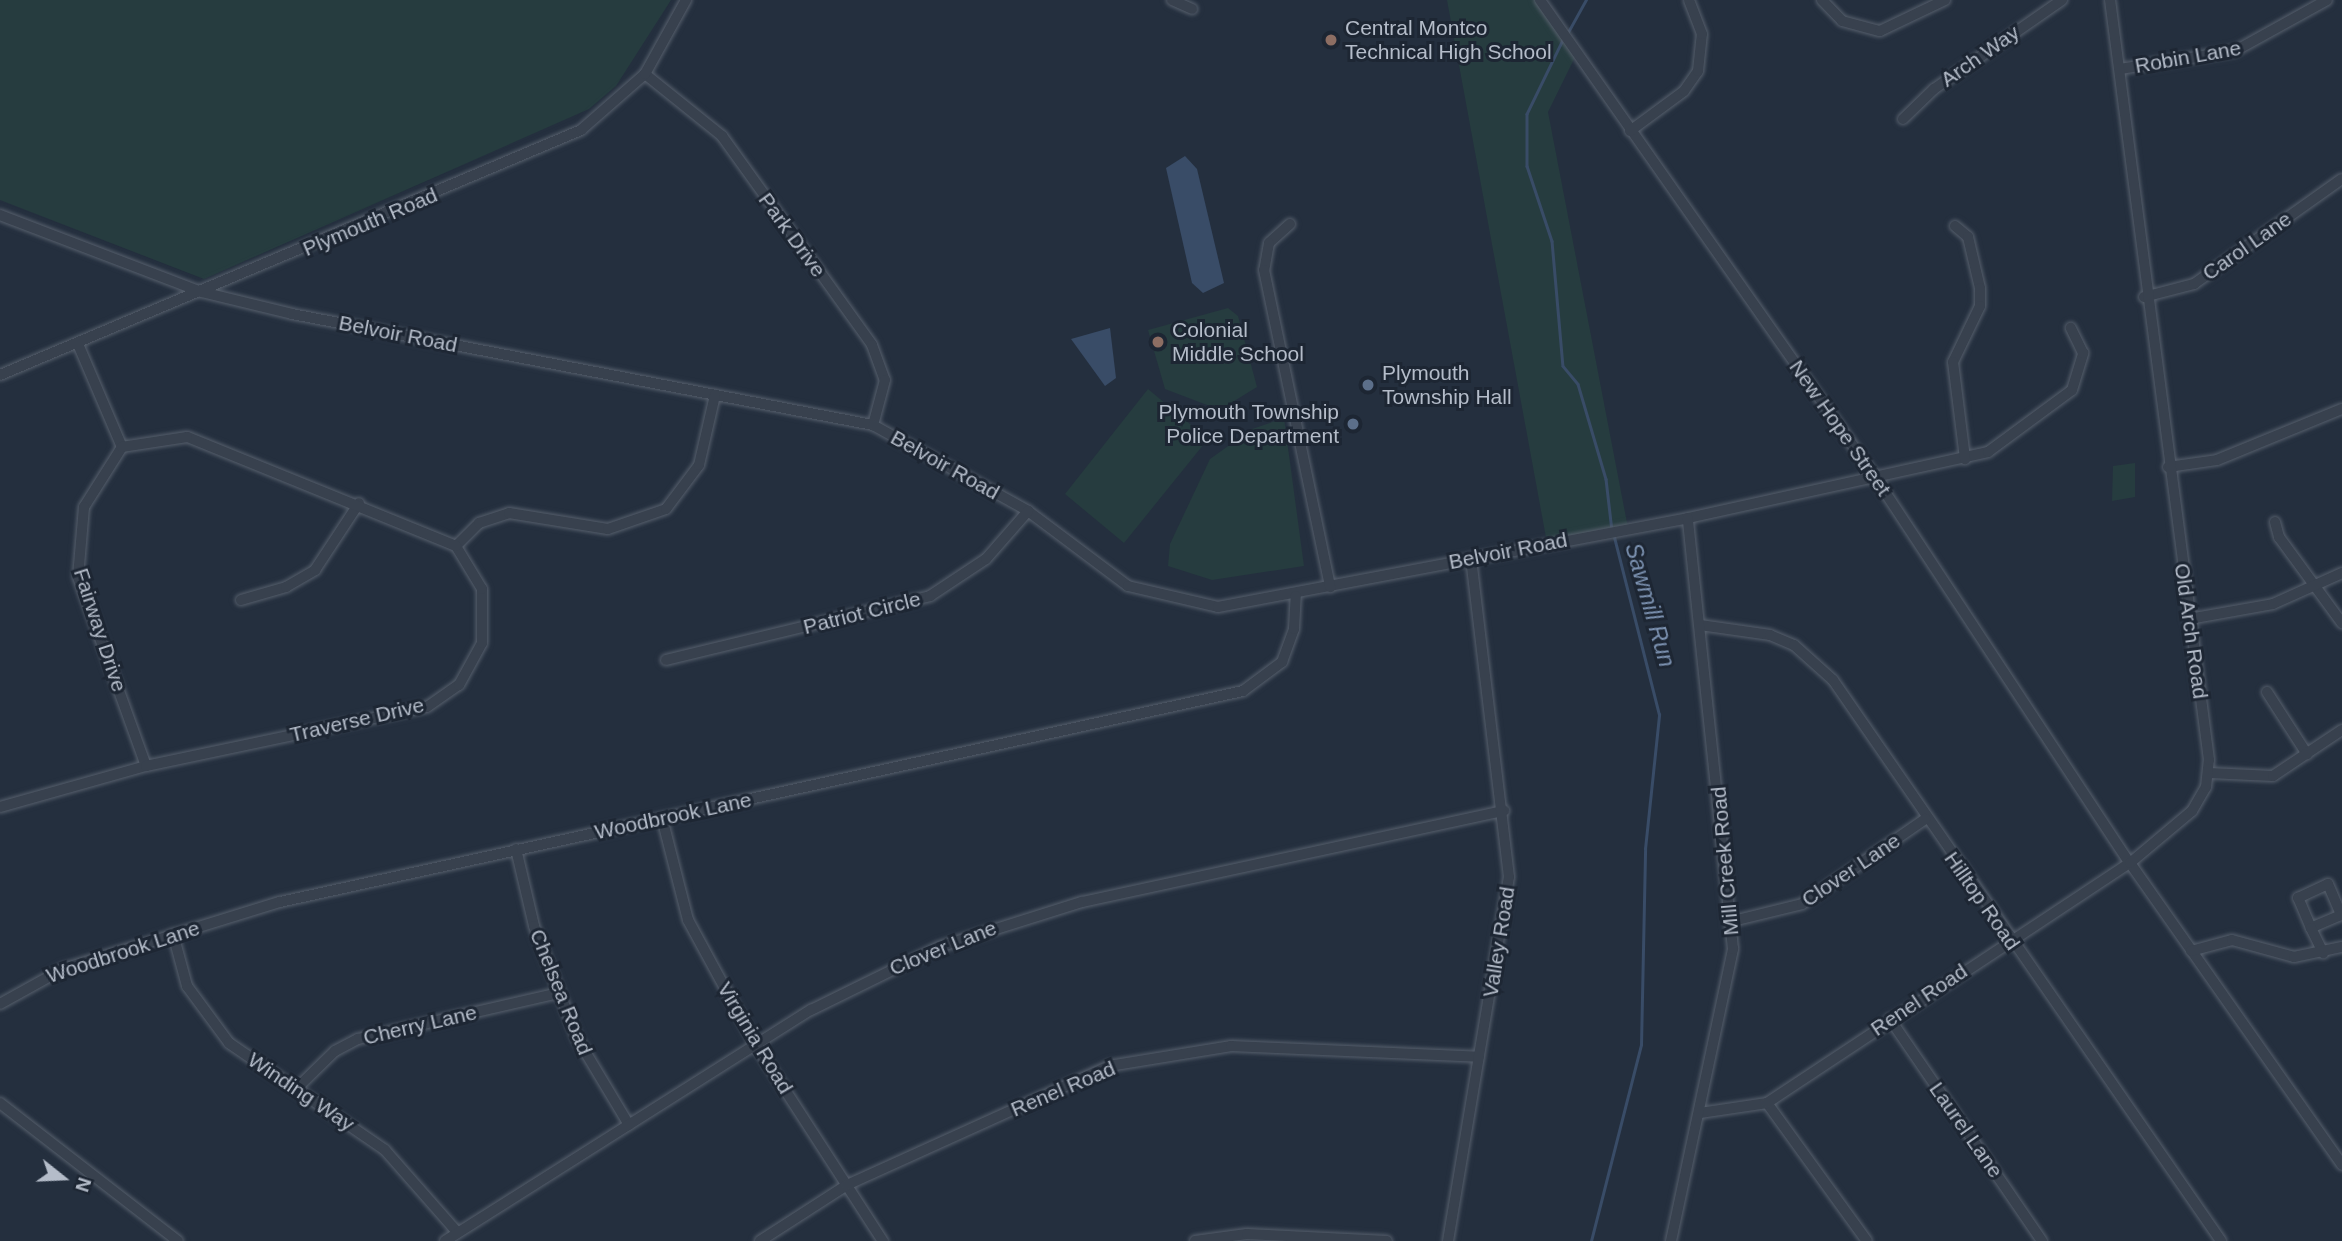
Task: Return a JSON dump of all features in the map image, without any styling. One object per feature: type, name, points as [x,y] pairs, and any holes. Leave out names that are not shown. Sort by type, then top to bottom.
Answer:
[{"type":"street","name":"Plymouth Road","points":[[0,375],[581,130],[645,74],[686,0]]},
{"type":"street","points":[[1172,0],[1192,9]]},
{"type":"street","name":"New Hope Street","points":[[1541,0],[1630,131],[1875,477],[2130,863]]},
{"type":"street","points":[[1630,131],[1684,91],[1699,71],[1702,34],[1689,0]]},
{"type":"street","points":[[1822,0],[1842,21],[1880,31],[1945,0]]},
{"type":"street","name":"Arch Way","points":[[1903,119],[1934,89],[2062,0]]},
{"type":"street","name":"Old Arch Road","points":[[2110,0],[2144,297],[2209,773]]},
{"type":"street","name":"Robin Lane","points":[[2120,69],[2244,48],[2327,0]]},
{"type":"street","name":"Park Drive","points":[[645,74],[722,136],[872,345],[885,380],[873,425]]},
{"type":"street","name":"Carol Lane","points":[[2144,297],[2194,284],[2342,179]]},
{"type":"street","name":"Belvoir Road","points":[[0,215],[202,292],[873,425],[1028,511],[1097,568],[1155,597],[1218,607],[1296,596],[1471,558],[1689,518],[1988,452],[2064,401],[2082,366],[2082,344],[2071,328]]},
{"type":"street","points":[[1290,224],[1269,243],[1264,270],[1330,587]]},
{"type":"street","points":[[1955,226],[1968,237],[1980,288],[1980,306],[1953,362],[1965,459]]},
{"type":"street","points":[[78,344],[122,447],[187,437],[359,503],[456,546],[479,523],[509,513],[608,529],[666,509],[699,465],[715,395]]},
{"type":"street","points":[[2168,467],[2217,460],[2342,409]]},
{"type":"street","name":"Fairway Drive","points":[[122,447],[84,507],[76,552],[78,577],[146,766]]},
{"type":"street","points":[[241,600],[286,587],[315,570],[359,503]]},
{"type":"street","name":"Patriot Circle","points":[[666,660],[930,596],[986,559],[1028,511]]},
{"type":"street","name":"Mill Creek Road","points":[[1671,1241],[1730,979],[1732,921],[1689,518]]},
{"type":"street","points":[[2275,522],[2315,587],[2342,623]]},
{"type":"street","name":"Traverse Drive","points":[[0,807],[146,766],[441,699],[474,664],[485,624],[482,589],[456,546]]},
{"type":"street","name":"Valley Road","points":[[1448,1241],[1507,906],[1504,811],[1471,558]]},
{"type":"street","points":[[2189,619],[2241,613],[2315,587],[2342,573]]},
{"type":"street","name":"Woodbrook Lane","points":[[0,1004],[32,982],[173,934],[280,902],[1243,691],[1282,662],[1296,596]]},
{"type":"street","name":"Hilltop Road","points":[[1700,625],[1770,635],[1816,662],[2221,1241]]},
{"type":"street","points":[[2267,692],[2307,754]]},
{"type":"street","points":[[2342,730],[2307,754],[2263,778],[2209,773],[2192,811],[2130,863],[2342,1165]]},
{"type":"street","name":"Clover Lane","points":[[445,1241],[756,1045],[868,978],[1010,922],[1504,811]]},
{"type":"street","name":"Virginia Road","points":[[662,818],[688,920],[756,1045],[883,1241]]},
{"type":"street","name":"Clover Lane","points":[[1732,921],[1802,904],[1925,819]]},
{"type":"street","name":"Chelsea Road","points":[[516,849],[534,926],[559,993],[598,1079],[629,1125]]},
{"type":"street","name":"Renel Road","points":[[1700,1113],[1767,1103],[2008,939],[2130,863]]},
{"type":"street","points":[[2311,928],[2341,915],[2328,884],[2298,898],[2311,928],[2323,953]]},
{"type":"street","name":"Winding Way","points":[[173,934],[202,1015],[229,1043],[385,1150],[457,1232]]},
{"type":"street","points":[[2191,951],[2232,940],[2294,957],[2342,947]]},
{"type":"street","name":"Cherry Lane","points":[[296,1089],[335,1051],[358,1039],[559,993]]},
{"type":"street","name":"Laurel Lane","points":[[1890,1019],[2042,1241]]},
{"type":"street","name":"Renel Road","points":[[760,1241],[847,1185],[1109,1066],[1231,1046],[1479,1057]]},
{"type":"street","points":[[0,1103],[178,1241]]},
{"type":"street","points":[[1767,1103],[1867,1241]]},
{"type":"street","points":[[1195,1241],[1247,1234],[1387,1241]]},
{"type":"green space","points":[[0,0],[671,0],[616,86],[589,109],[204,279],[0,200]]},
{"type":"green space","points":[[1447,0],[1540,0],[1577,53],[1548,112],[1628,528],[1547,543]]},
{"type":"green space","points":[[1228,308],[1238,316],[1257,387],[1226,406],[1207,405],[1165,389],[1148,330]]},
{"type":"green space","points":[[1148,389],[1208,439],[1124,543],[1065,494]]},
{"type":"green space","points":[[1284,418],[1304,566],[1212,580],[1168,566],[1170,544],[1210,459],[1252,429]]},
{"type":"green space","points":[[2135,463],[2135,497],[2112,501],[2113,466]]},
{"type":"water","points":[[1185,156],[1197,169],[1224,283],[1203,293],[1192,283],[1166,168]]},
{"type":"water","points":[[1110,328],[1116,378],[1105,386],[1071,339]]},
{"type":"waterway","name":"Sawmill Run","points":[[1567,34],[1586,0]]},
{"type":"waterway","name":"Sawmill Run","points":[[1563,40],[1527,114],[1527,166],[1552,241],[1563,366],[1578,384],[1606,479],[1612,531]]},
{"type":"waterway","name":"Sawmill Run","points":[[1591,1241],[1641,1045],[1645,849],[1659,715],[1614,537]]},
{"type":"place","name":"Central Montco Technical High School","points":[[1331,40]]},
{"type":"place","name":"Colonial Middle School","points":[[1158,342]]},
{"type":"place","name":"Plymouth Township Hall","points":[[1368,385]]},
{"type":"place","name":"Plymouth Township Police Department","points":[[1353,424]]}]
